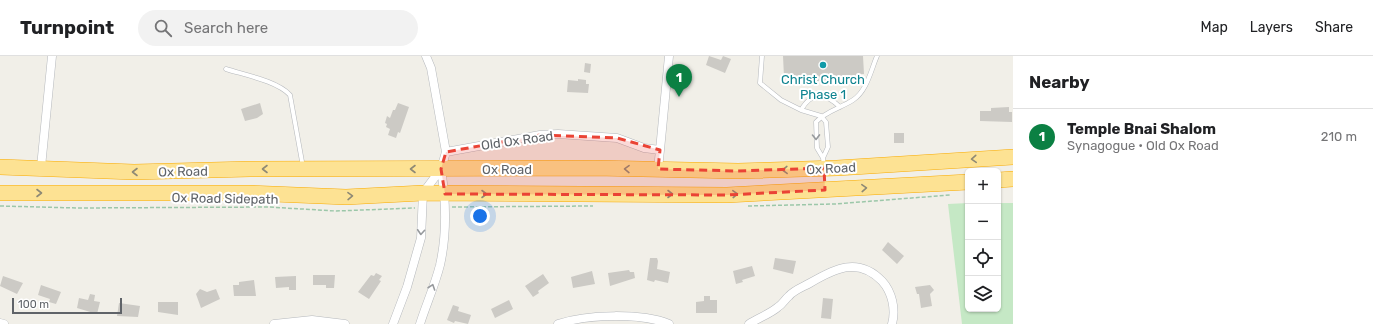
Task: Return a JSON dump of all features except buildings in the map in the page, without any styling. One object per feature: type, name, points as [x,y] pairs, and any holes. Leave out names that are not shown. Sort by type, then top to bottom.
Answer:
[{"type":"highway","name":"Ox Road","points":[[0,167],[41,167],[134,172],[304,169],[658,169],[738,172],[824,163],[1013,157]]},
{"type":"highway","points":[[824,163],[825,190]]},
{"type":"highway","points":[[1001,180],[1013,179]]},
{"type":"highway","name":"Ox Road","points":[[0,193],[249,193],[423,201],[445,194],[727,195],[965,182]]},
{"type":"street","points":[[41,167],[52,56]]},
{"type":"street","points":[[393,324],[416,258],[421,238],[423,201],[441,169],[446,152],[431,68],[426,56]]},
{"type":"street","points":[[658,169],[669,56]]},
{"type":"street","name":"Old Ox Road","points":[[446,152],[470,146],[518,141],[540,135],[558,134],[617,138],[644,148],[660,150]]},
{"type":"street","points":[[420,324],[440,266],[444,240],[445,194],[441,169]]},
{"type":"street","points":[[749,324],[779,307],[791,294],[824,274],[837,268],[847,266],[867,270],[876,275],[884,284],[892,301],[894,313],[892,324]]},
{"type":"street","points":[[558,324],[594,317],[642,318],[669,324]]},
{"type":"street","points":[[274,324],[312,320],[345,324]]},
{"type":"street","points":[[0,323],[4,324]]},
{"type":"lane","points":[[762,56],[760,83],[781,100],[801,110],[821,116],[826,122],[828,147],[824,163]]},
{"type":"lane","points":[[824,163],[817,148],[816,122],[821,116],[854,100],[863,90],[877,56]]},
{"type":"lane","points":[[226,69],[277,86],[286,90],[290,94],[304,169]]},
{"type":"lane","points":[[801,110],[806,103],[814,97],[824,96],[832,99],[840,107]]},
{"type":"path","name":"Ox Road Sidepath","points":[[0,206],[78,208],[261,207],[336,211],[423,201]]},
{"type":"highlighted area","points":[[540,135],[617,138],[660,150],[658,169],[738,171],[824,168],[825,190],[727,195],[445,194],[441,169],[446,152]]},
{"type":"green space","points":[[965,203],[965,312],[1001,312],[1001,203],[1013,203],[1013,324],[962,324],[948,204]]},
{"type":"place","name":"Christ Church Phase 1","points":[[823,65]]},
{"type":"place","name":"Temple Bnai Shalom","points":[[679,97]]}]
